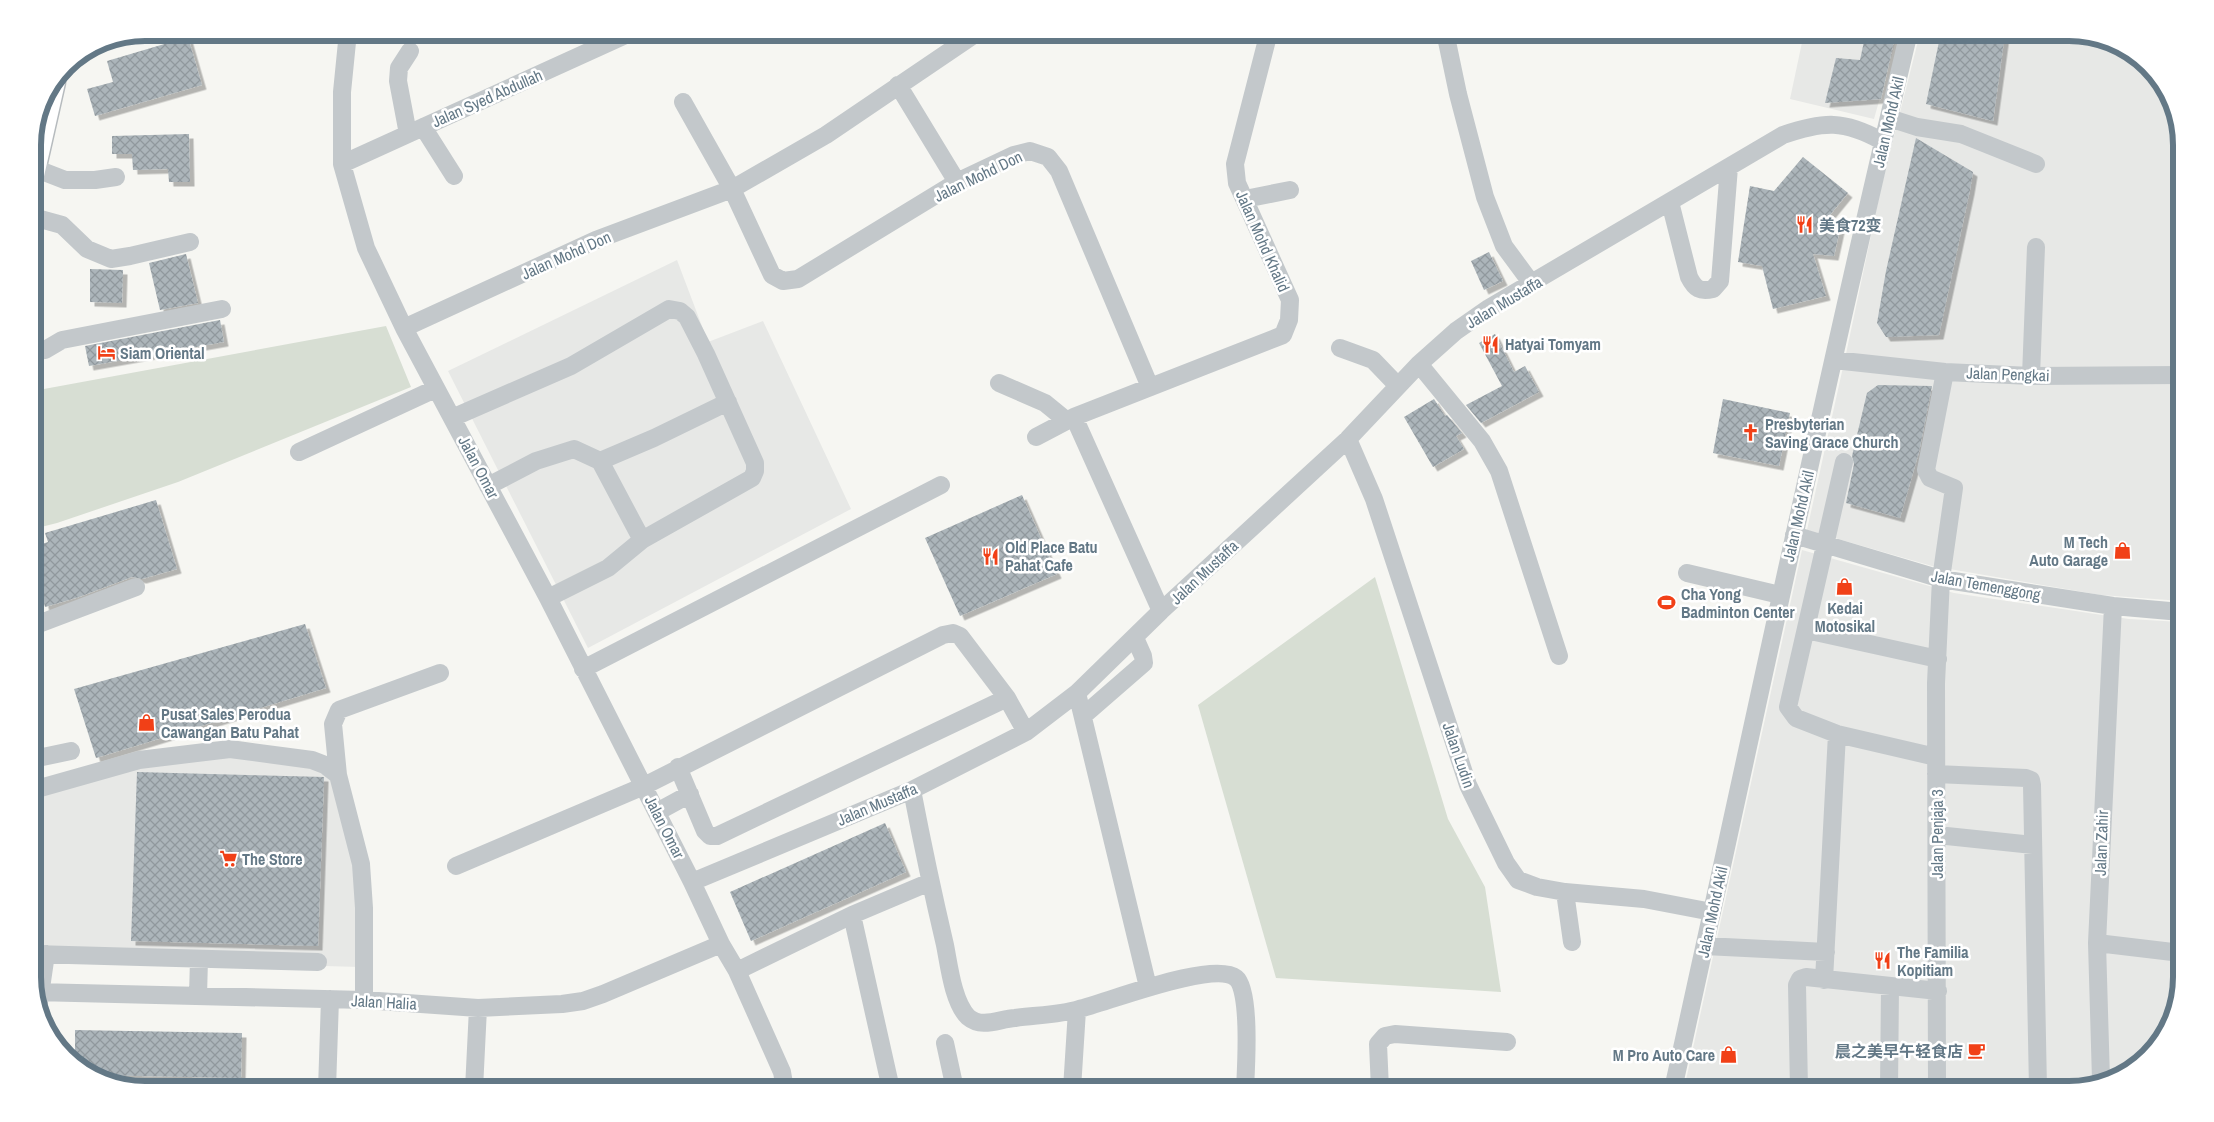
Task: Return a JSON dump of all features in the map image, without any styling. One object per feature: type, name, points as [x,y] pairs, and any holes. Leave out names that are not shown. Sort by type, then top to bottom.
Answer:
[{"type":"main road","points":[[41,140],[48,110]]},
{"type":"street","name":"Jalan Omar","points":[[347,41],[342,92],[342,164],[366,248],[435,389],[548,598],[692,882]]},
{"type":"street","name":"Jalan Syed Abdullah","points":[[342,164],[611,41]]},
{"type":"street","name":"Jalan Mohd Don","points":[[404,328],[596,240],[732,189],[826,135],[964,41]]},
{"type":"street","name":"Jalan Mohd Khalid","points":[[1036,436],[1070,419],[1283,335],[1289,320],[1290,300],[1237,183],[1235,164],[1267,41]]},
{"type":"street","points":[[1447,41],[1458,94],[1485,197],[1504,246],[1532,284]]},
{"type":"street","name":"Jalan Mohd Akil","points":[[1675,1081],[1780,595],[1882,141],[1907,41]]},
{"type":"street","points":[[410,51],[399,68],[398,80],[416,130],[454,176]]},
{"type":"street","points":[[898,85],[957,182]]},
{"type":"street","points":[[683,102],[732,189]]},
{"type":"street","points":[[1888,118],[1917,127],[1961,134],[2036,164]]},
{"type":"street","name":"Jalan Mustaffa","points":[[692,882],[912,790],[1026,732],[1077,694],[1161,611],[1348,439],[1419,364],[1456,331],[1489,308],[1783,135],[1807,127],[1838,125],[1859,129],[1882,141]]},
{"type":"street","name":"Jalan Mohd Don","points":[[732,189],[772,275],[783,281],[798,279],[957,182],[1014,156],[1030,151],[1048,157],[1059,171],[1150,388]]},
{"type":"street","points":[[1670,202],[1689,277],[1694,286],[1701,291],[1713,289],[1720,281],[1730,167]]},
{"type":"street","points":[[41,173],[65,180],[95,180],[116,177]]},
{"type":"street","points":[[1245,198],[1290,190]]},
{"type":"street","points":[[41,219],[62,225],[87,249],[110,259],[190,242]]},
{"type":"street","points":[[2031,376],[2036,247]]},
{"type":"street","points":[[41,350],[62,340],[222,309]]},
{"type":"street","points":[[452,418],[571,366],[668,309],[680,311],[687,317],[755,463],[755,471],[752,478],[642,540],[608,568],[548,598]]},
{"type":"street","points":[[1340,348],[1373,360],[1398,386]]},
{"type":"street","name":"Jalan Pengkai","points":[[1834,360],[1945,372],[2031,376],[2173,375]]},
{"type":"street","points":[[1419,364],[1482,441],[1499,471],[1559,656]]},
{"type":"street","name":"Jalan Penjaja 3","points":[[1936,1081],[1938,991],[1936,765],[1938,659],[1942,579],[1954,488],[1930,478],[1926,470],[1945,372]]},
{"type":"street","points":[[999,383],[1045,403],[1070,419],[1161,611]]},
{"type":"street","points":[[299,452],[435,389]]},
{"type":"street","points":[[600,461],[654,438],[728,402]]},
{"type":"street","name":"Jalan Ludin","points":[[1348,439],[1374,499],[1468,785],[1506,863],[1518,880],[1537,887],[1565,892],[1644,899],[1712,912]]},
{"type":"street","points":[[488,486],[536,461],[574,449],[600,461],[642,540]]},
{"type":"street","points":[[1844,462],[1788,707],[1796,718],[1836,734],[1936,765],[2031,780],[2038,1081]]},
{"type":"street","points":[[583,669],[941,485]]},
{"type":"street","name":"Jalan Temenggong","points":[[1794,535],[1942,579],[2113,606],[2173,611]]},
{"type":"street","points":[[1687,573],[1780,595]]},
{"type":"street","points":[[41,623],[136,587]]},
{"type":"street","name":"Jalan Zahir","points":[[2101,1075],[2097,943],[2113,606]]},
{"type":"street","points":[[1806,630],[1938,659]]},
{"type":"street","points":[[456,866],[644,786],[943,635],[953,633],[960,636],[1007,698],[1026,732]]},
{"type":"street","points":[[1083,716],[1144,663],[1135,638]]},
{"type":"street","points":[[364,1000],[364,908],[361,864],[338,775],[333,724],[338,710],[440,673]]},
{"type":"street","points":[[1077,694],[1148,987]]},
{"type":"street","points":[[678,768],[705,831],[710,836],[717,836],[1007,698]]},
{"type":"street","points":[[1824,980],[1836,734]]},
{"type":"street","points":[[41,788],[138,760],[230,749],[312,760],[324,765],[338,775]]},
{"type":"street","points":[[41,757],[70,751]]},
{"type":"street","points":[[912,790],[930,882],[957,998],[968,1017],[983,1024],[1010,1018],[1077,1010],[1148,987],[1223,972],[1236,978],[1243,991],[1247,1034],[1245,1081]]},
{"type":"street","points":[[657,812],[690,794]]},
{"type":"street","points":[[1937,835],[2033,845]]},
{"type":"street","points":[[692,882],[721,944],[737,971],[782,1072],[784,1081]]},
{"type":"street","points":[[737,971],[852,915],[930,882]]},
{"type":"street","points":[[1565,892],[1572,942]]},
{"type":"street","points":[[852,915],[889,1081]]},
{"type":"street","points":[[2097,943],[2173,952]]},
{"type":"street","name":"Jalan Halia","points":[[43,996],[198,996],[330,999],[478,1008],[562,1004],[583,1001],[721,944]]},
{"type":"street","points":[[1705,946],[1826,952]]},
{"type":"street","points":[[41,954],[318,962]]},
{"type":"street","points":[[198,996],[199,959]]},
{"type":"street","points":[[1799,1081],[1797,985],[1800,979],[1806,976],[1824,980],[1938,991]]},
{"type":"street","points":[[1889,1081],[1890,987]]},
{"type":"street","points":[[326,1081],[330,999]]},
{"type":"street","points":[[474,1081],[478,1008]]},
{"type":"street","points":[[1073,1081],[1077,1010]]},
{"type":"street","points":[[1380,1081],[1378,1044],[1385,1036],[1395,1034],[1507,1042]]},
{"type":"street","points":[[945,1043],[953,1081]]},
{"type":"shaded area","points":[[1802,41],[1896,41],[1874,119],[1790,99]]},
{"type":"shaded area","points":[[1918,41],[2082,42],[2102,47],[2127,59],[2147,77],[2162,99],[2171,125],[2173,138],[2173,369],[2043,370],[1949,365],[1846,354],[1881,188]]},
{"type":"shaded area","points":[[677,260],[708,342],[763,321],[851,509],[588,648],[448,371]]},
{"type":"shaded area","points":[[386,326],[411,387],[178,482],[41,527],[41,390]]},
{"type":"shaded area","points":[[1843,367],[2173,381],[2173,600],[2101,595],[1932,566],[1807,530]]},
{"type":"shaded area","points":[[1802,550],[1954,593],[2129,619],[2173,622],[2172,990],[2162,1023],[2155,1035],[2137,1055],[2115,1070],[2102,1075],[2089,1079],[2069,1081],[1686,1081]]},
{"type":"shaded area","points":[[1375,577],[1448,819],[1485,887],[1501,992],[1276,978],[1198,705]]},
{"type":"shaded area","points":[[230,745],[327,761],[357,867],[360,967],[41,958],[41,784]]},
{"type":"building","points":[[174,41],[189,41],[202,85],[95,116],[87,89],[113,82],[107,61]]},
{"type":"building","points":[[1864,41],[1894,41],[1881,99],[1825,103],[1836,58],[1860,60]]},
{"type":"building","points":[[1939,41],[2004,41],[1993,121],[1926,104]]},
{"type":"building","points":[[189,134],[190,182],[169,182],[168,169],[133,170],[132,154],[112,154],[112,136]]},
{"type":"building","points":[[1916,138],[1973,172],[1939,335],[1886,337],[1877,323],[1886,271]]},
{"type":"building","points":[[1803,157],[1848,193],[1821,226],[1840,229],[1834,256],[1813,254],[1826,296],[1773,309],[1762,266],[1738,262],[1750,186],[1774,191]]},
{"type":"building","points":[[1489,252],[1503,281],[1484,290],[1471,261]]},
{"type":"building","points":[[186,254],[198,303],[160,310],[149,263]]},
{"type":"building","points":[[90,269],[123,270],[122,303],[90,302]]},
{"type":"building","points":[[220,320],[224,342],[89,366],[85,346]]},
{"type":"building","points":[[1495,334],[1514,372],[1525,366],[1539,392],[1481,423],[1466,405],[1502,386],[1479,343]]},
{"type":"building","points":[[1878,385],[1932,386],[1919,452],[1900,518],[1846,503],[1854,464],[1852,456],[1867,393]]},
{"type":"building","points":[[1434,399],[1445,416],[1447,415],[1462,433],[1456,436],[1464,449],[1433,467],[1404,417]]},
{"type":"building","name":"Presbyterian Saving Grace Church","points":[[1723,399],[1790,413],[1779,466],[1713,453]]},
{"type":"building","name":"Old Place Batu Pahat Cafe","points":[[1022,495],[1057,574],[960,616],[925,538]]},
{"type":"building","points":[[156,500],[177,569],[142,579],[132,577],[79,597],[45,607],[41,592],[41,544],[48,542],[45,533]]},
{"type":"building","name":"Pusat Sales Perodua Cawangan Batu Pahat","points":[[305,624],[326,688],[96,758],[74,689]]},
{"type":"building","name":"The Store","points":[[137,772],[324,777],[318,946],[131,941]]},
{"type":"building","points":[[885,823],[906,872],[751,941],[730,892]]},
{"type":"building","points":[[75,1030],[242,1033],[241,1078],[113,1075],[87,1063],[75,1053]]},
{"type":"place","name":"美食72变","points":[[1805,225]]},
{"type":"place","name":"Hatyai Tomyam","points":[[1491,344]]},
{"type":"place","name":"Siam Oriental","points":[[106,353]]},
{"type":"place","name":"Presbyterian Saving Grace Church","points":[[1751,433]]},
{"type":"place","name":"M Tech Auto Garage","points":[[2122,551]]},
{"type":"place","name":"Old Place Batu Pahat Cafe","points":[[991,556]]},
{"type":"place","name":"Kedai Motosikal","points":[[1845,587]]},
{"type":"place","name":"Cha Yong Badminton Center","points":[[1667,603]]},
{"type":"place","name":"Pusat Sales Perodua Cawangan Batu Pahat","points":[[147,723]]},
{"type":"place","name":"The Store","points":[[228,859]]},
{"type":"place","name":"The Familia Kopitiam","points":[[1883,961]]},
{"type":"place","name":"晨之美早午轻食店","points":[[1977,1051]]},
{"type":"place","name":"M Pro Auto Care","points":[[1729,1055]]}]
